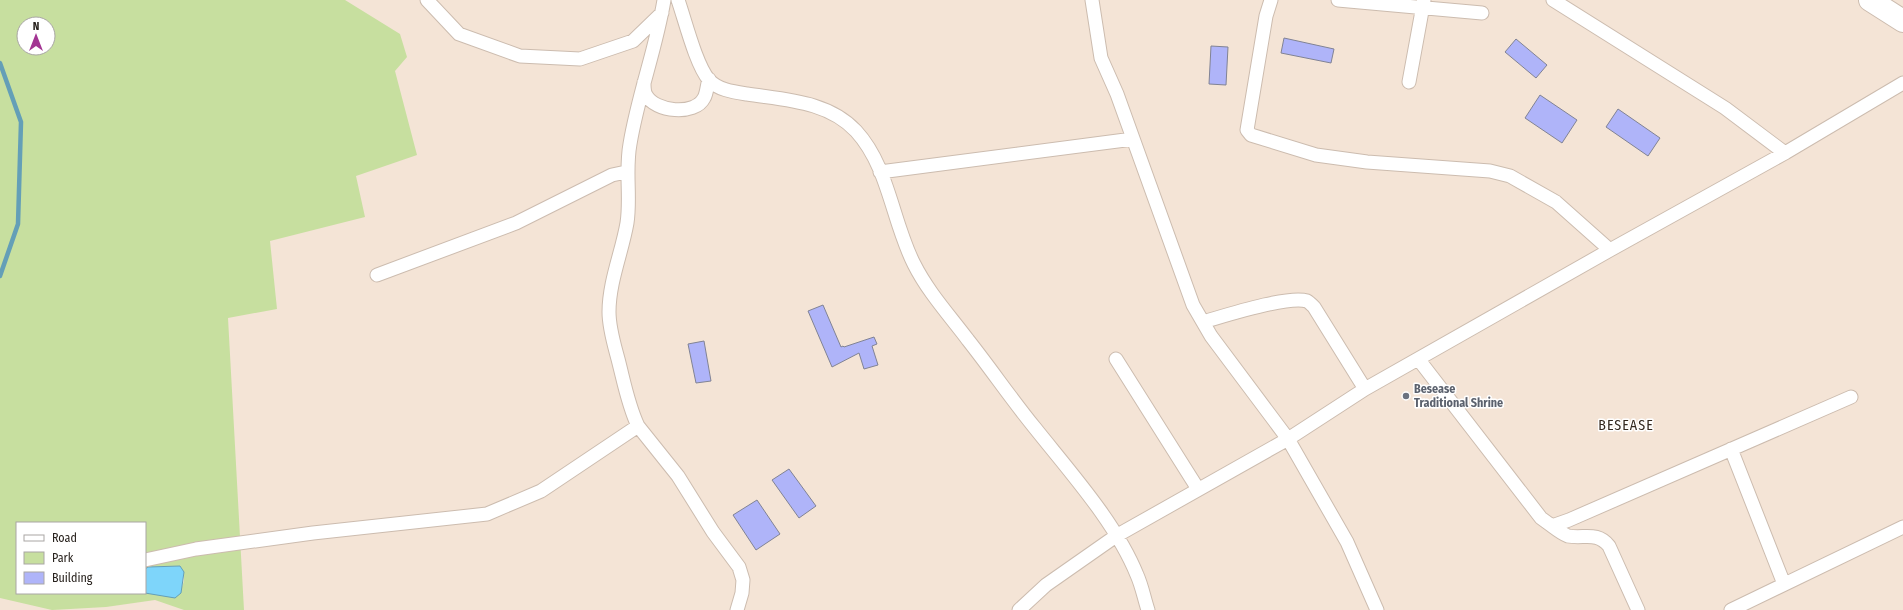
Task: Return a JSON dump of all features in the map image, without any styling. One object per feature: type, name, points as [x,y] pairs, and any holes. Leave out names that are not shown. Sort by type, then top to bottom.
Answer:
[{"type":"highway","points":[[1870,0],[1903,21]]},
{"type":"street","points":[[427,0],[460,34],[520,56],[580,59],[633,41],[663,6]]},
{"type":"street","points":[[678,0],[699,61],[709,79],[729,91],[800,102],[823,108],[844,119],[857,132],[873,154],[903,242],[915,266],[959,328],[1084,489],[1116,536],[1137,575],[1148,610]]},
{"type":"street","points":[[1092,0],[1101,58],[1133,139],[1193,305],[1211,336],[1288,439],[1347,542],[1377,610]]},
{"type":"street","points":[[1272,0],[1266,16],[1247,130],[1251,134],[1316,155],[1367,162],[1490,171],[1510,176],[1556,202],[1610,250]]},
{"type":"street","points":[[1338,0],[1424,4],[1482,13]]},
{"type":"street","points":[[1553,0],[1725,108],[1785,153]]},
{"type":"street","points":[[1409,82],[1424,4]]},
{"type":"street","points":[[663,6],[634,118],[626,172],[627,221],[611,290],[609,313],[611,331],[633,415],[638,426],[678,476],[713,532],[739,567],[743,580],[742,593],[737,610]]},
{"type":"street","points":[[643,81],[646,95],[654,104],[664,109],[678,110],[693,108],[704,99],[709,79]]},
{"type":"street","points":[[1019,610],[1046,585],[1116,536],[1288,439],[1365,389],[1785,153],[1903,83]]},
{"type":"street","points":[[880,172],[1133,139]]},
{"type":"street","points":[[377,275],[516,223],[612,175],[626,172]]},
{"type":"street","points":[[1203,322],[1261,306],[1298,300],[1308,302],[1314,307],[1365,389]]},
{"type":"street","points":[[1116,359],[1198,489]]},
{"type":"street","points":[[1419,360],[1541,518],[1567,536],[1591,536],[1604,539],[1609,546],[1638,610]]},
{"type":"street","points":[[1552,526],[1569,520],[1851,397]]},
{"type":"street","points":[[146,560],[196,549],[312,533],[420,520],[470,518],[487,514],[541,490],[638,426]]},
{"type":"street","points":[[1731,449],[1784,584]]},
{"type":"street","points":[[1731,610],[1903,527]]},
{"type":"green space","points":[[0,0],[345,0],[400,34],[407,57],[395,71],[417,155],[356,176],[365,217],[270,241],[277,309],[228,318],[244,610],[184,610],[155,600],[106,607],[52,610],[0,598]]},
{"type":"water","points":[[180,566],[184,572],[181,593],[175,598],[146,593],[146,568]]},
{"type":"building","points":[[1284,38],[1334,49],[1331,63],[1281,53]]},
{"type":"building","points":[[1516,39],[1547,65],[1536,78],[1505,52]]},
{"type":"building","points":[[1211,46],[1228,47],[1226,85],[1209,84]]},
{"type":"building","points":[[1540,95],[1577,120],[1562,143],[1525,118]]},
{"type":"building","points":[[1618,109],[1660,138],[1648,156],[1606,127]]},
{"type":"building","points":[[823,305],[841,347],[874,337],[877,344],[872,346],[878,365],[864,369],[859,353],[832,367],[808,311]]},
{"type":"building","points":[[704,341],[711,381],[696,383],[688,344]]},
{"type":"building","points":[[789,469],[816,506],[799,518],[772,480]]},
{"type":"building","points":[[757,500],[780,534],[756,550],[733,515]]},
{"type":"waterway","points":[[0,63],[21,122],[18,224],[0,276]]},
{"type":"place","name":"Besease Traditional Shrine","points":[[1406,396]]},
{"type":"district","name":"BESEASE","points":[[1626,425]]}]
